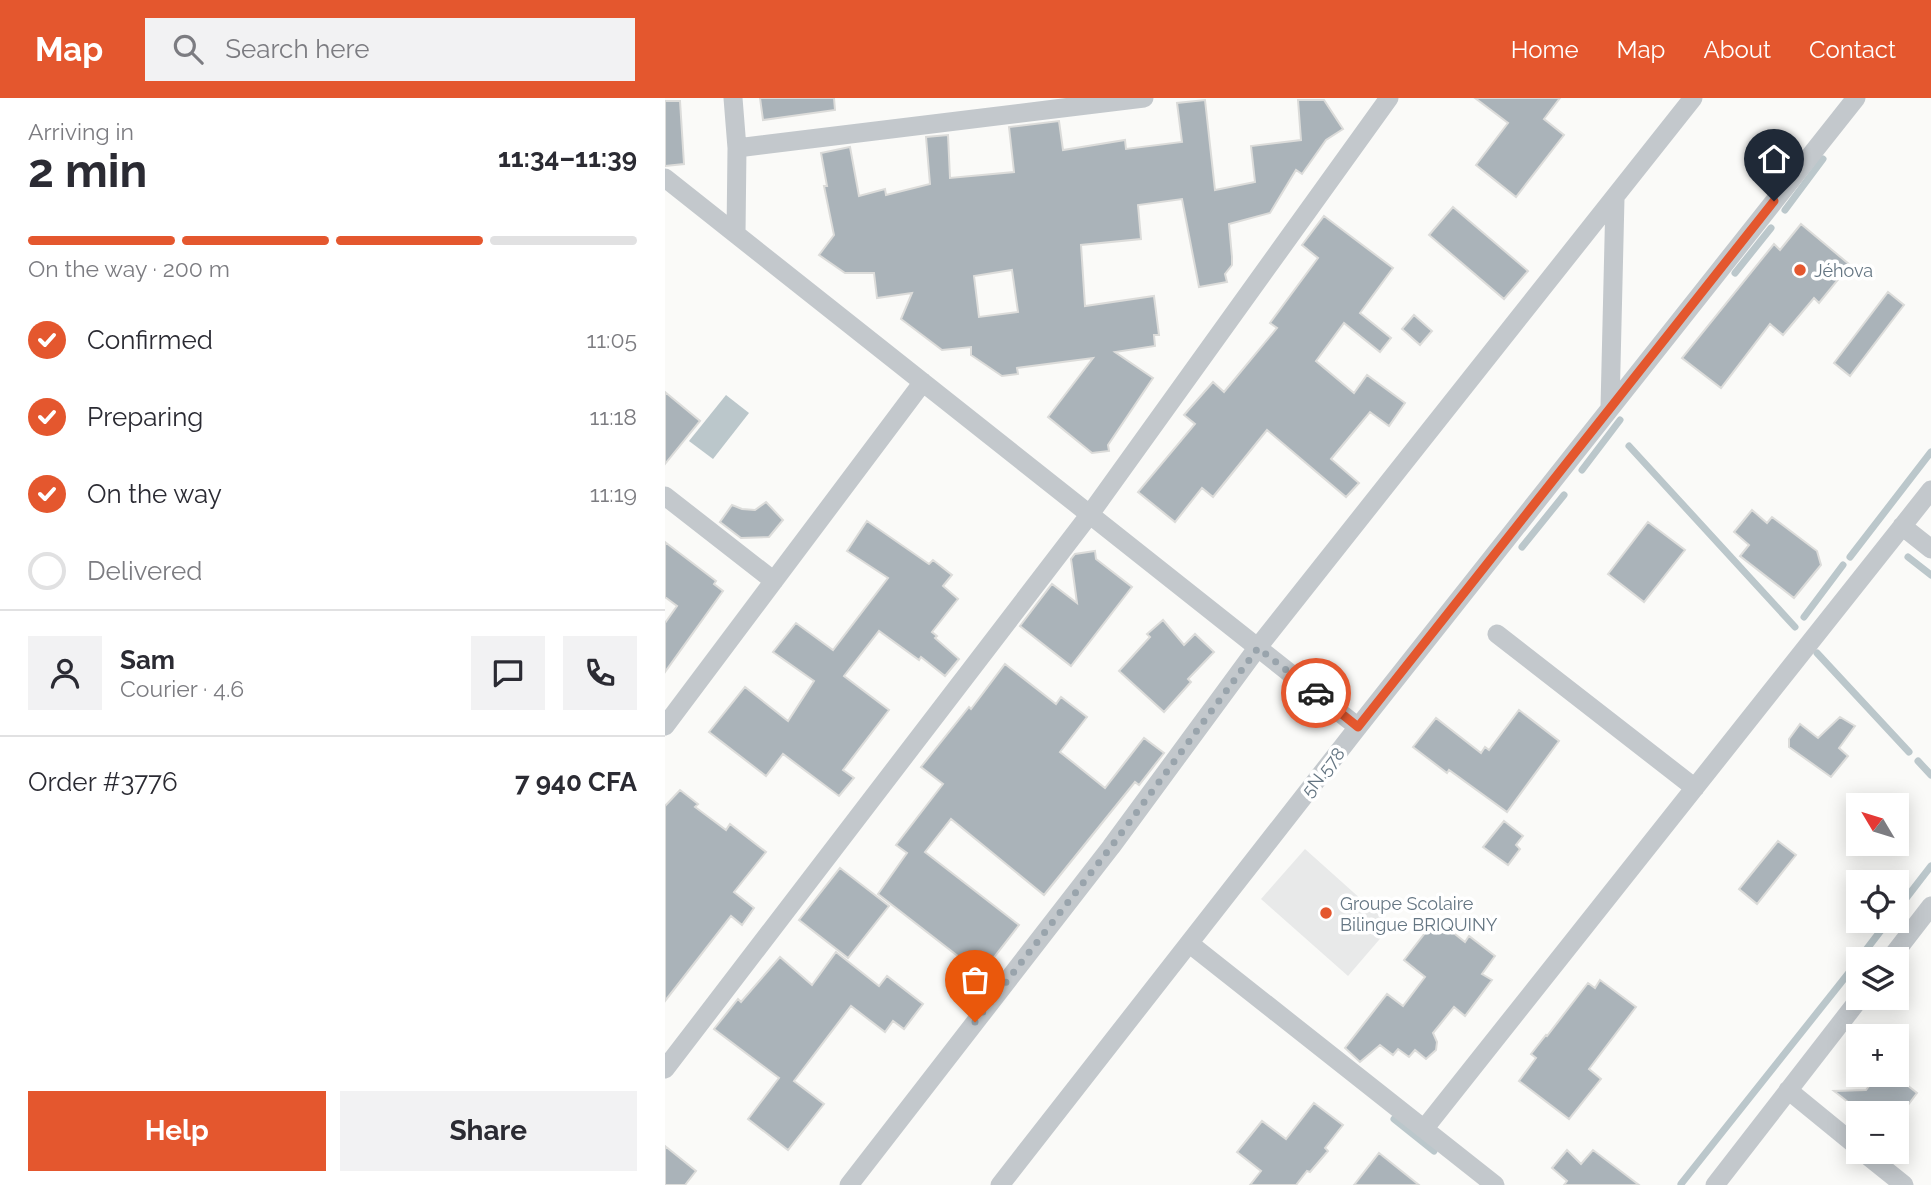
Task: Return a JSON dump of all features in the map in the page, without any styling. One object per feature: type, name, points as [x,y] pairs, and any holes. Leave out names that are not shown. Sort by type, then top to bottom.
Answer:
[{"type":"street","points":[[733,98],[737,148],[736,234]]},
{"type":"street","points":[[737,148],[1144,98]]},
{"type":"street","points":[[665,1069],[1090,514],[1388,98]]},
{"type":"street","points":[[849,1185],[1111,847],[1258,648],[1693,98]]},
{"type":"street","name":"5N.578","points":[[1000,1185],[1856,98]]},
{"type":"street","points":[[665,178],[1358,727]]},
{"type":"street","points":[[1610,408],[1615,198]]},
{"type":"street","points":[[665,726],[923,382]]},
{"type":"street","points":[[1424,1129],[1931,490]]},
{"type":"street","points":[[665,496],[774,581]]},
{"type":"street","points":[[1902,526],[1931,550]]},
{"type":"street","points":[[1497,634],[1695,788]]},
{"type":"street","points":[[1899,947],[1931,906]]},
{"type":"street","points":[[1190,944],[1495,1185]]},
{"type":"street","points":[[1715,1185],[1851,1010]]},
{"type":"street","points":[[1788,1090],[1846,1137]]},
{"type":"street","points":[[1878,1164],[1904,1185]]},
{"type":"shaded area","points":[[726,395],[749,413],[713,459],[689,441]]},
{"type":"shaded area","name":"Groupe Scolaire Bilingue BRIQUINY","points":[[1305,849],[1391,926],[1348,976],[1261,899]]},
{"type":"building","points":[[760,98],[834,98],[835,110],[763,120]]},
{"type":"building","points":[[1475,98],[1560,98],[1544,119],[1564,135],[1516,197],[1476,165],[1508,123]]},
{"type":"building","points":[[1205,100],[1215,190],[1255,182],[1251,146],[1301,140],[1298,100],[1324,100],[1343,129],[1326,140],[1302,174],[1296,170],[1270,213],[1229,224],[1232,265],[1225,274],[1227,282],[1199,287],[1182,199],[1138,205],[1141,239],[1081,245],[1085,306],[1154,296],[1159,335],[1154,335],[1155,346],[1115,352],[1153,378],[1108,445],[1109,451],[1092,453],[1048,417],[1093,358],[1017,368],[1018,374],[1002,376],[971,355],[971,347],[942,350],[901,319],[912,293],[877,298],[874,273],[845,273],[819,255],[834,235],[824,186],[827,186],[821,153],[850,147],[859,196],[885,189],[886,195],[930,184],[926,137],[948,135],[950,178],[1014,172],[1009,127],[1059,121],[1063,150],[1125,140],[1126,149],[1182,142],[1177,103]],"holes":[[[1012,270],[1018,312],[979,317],[974,276]]]},
{"type":"building","points":[[665,101],[680,101],[684,164],[665,166]]},
{"type":"building","points":[[1453,207],[1528,271],[1504,299],[1429,235]]},
{"type":"building","points":[[1324,216],[1393,268],[1360,313],[1391,338],[1380,352],[1344,323],[1316,361],[1354,393],[1367,375],[1405,403],[1389,426],[1370,412],[1331,459],[1359,483],[1346,497],[1267,430],[1213,497],[1202,488],[1175,522],[1138,492],[1195,424],[1184,415],[1213,382],[1224,392],[1277,328],[1270,323],[1318,258],[1302,245]]},
{"type":"building","points":[[1801,224],[1850,265],[1819,303],[1814,298],[1783,335],[1770,324],[1721,388],[1682,358],[1774,244],[1780,250]]},
{"type":"building","points":[[1888,292],[1904,305],[1850,376],[1834,363]]},
{"type":"building","points":[[1414,315],[1432,331],[1420,345],[1402,329]]},
{"type":"building","points":[[665,392],[700,421],[665,464]]},
{"type":"building","points":[[766,502],[783,520],[769,537],[741,538],[720,522],[732,505],[755,510]]},
{"type":"building","points":[[1752,510],[1767,523],[1772,517],[1817,551],[1821,565],[1794,598],[1740,556],[1749,545],[1734,532]]},
{"type":"building","points":[[867,521],[929,564],[933,560],[952,575],[943,586],[958,599],[932,632],[937,636],[935,638],[959,659],[945,676],[921,657],[919,660],[879,631],[844,676],[889,710],[843,770],[854,778],[839,796],[783,754],[766,776],[709,732],[745,687],[788,721],[814,681],[773,652],[796,623],[833,650],[888,578],[847,551]]},
{"type":"building","points":[[1648,522],[1685,550],[1644,602],[1608,574]]},
{"type":"building","points":[[665,542],[716,581],[714,584],[723,591],[665,672],[665,623],[677,606],[665,597]]},
{"type":"building","points":[[1095,551],[1096,559],[1132,587],[1071,666],[1020,626],[1052,584],[1077,603],[1071,559],[1075,554]]},
{"type":"building","points":[[1163,620],[1184,645],[1195,634],[1214,652],[1188,679],[1191,682],[1164,712],[1119,671],[1150,637],[1147,634]]},
{"type":"building","points":[[1005,664],[1056,704],[1061,697],[1087,717],[1060,752],[1105,788],[1144,738],[1164,753],[1139,785],[1135,782],[1044,895],[951,819],[925,852],[1019,925],[981,974],[878,894],[907,853],[896,845],[943,784],[921,767]]},
{"type":"building","points":[[1519,710],[1559,741],[1507,812],[1413,747],[1436,718],[1481,753],[1485,747],[1489,750]]},
{"type":"building","points":[[1840,717],[1855,726],[1839,748],[1848,756],[1831,777],[1789,747],[1789,739],[1800,724],[1818,738]]},
{"type":"building","points":[[680,790],[698,804],[695,807],[726,830],[730,824],[766,852],[734,892],[754,908],[742,925],[731,916],[665,1001],[665,806]]},
{"type":"building","points":[[1504,821],[1523,836],[1516,845],[1520,849],[1508,865],[1483,847]]},
{"type":"building","points":[[1778,841],[1796,855],[1757,904],[1739,889]]},
{"type":"building","points":[[840,868],[889,906],[848,958],[799,920]]},
{"type":"building","points":[[1436,919],[1465,942],[1469,936],[1495,956],[1482,974],[1492,980],[1465,1016],[1454,1007],[1433,1033],[1437,1042],[1436,1050],[1426,1059],[1415,1050],[1409,1057],[1398,1049],[1393,1055],[1380,1045],[1360,1062],[1345,1048],[1387,994],[1403,1006],[1425,977],[1404,960]]},
{"type":"building","points":[[836,952],[879,986],[887,976],[923,1004],[904,1029],[893,1021],[885,1032],[851,1006],[794,1081],[824,1104],[788,1150],[748,1119],[779,1078],[714,1029],[738,999],[741,1002],[780,957],[812,985]]},
{"type":"building","points":[[1600,980],[1636,1007],[1589,1069],[1601,1079],[1569,1119],[1519,1081],[1536,1058],[1531,1054],[1546,1035],[1588,983],[1595,988]]},
{"type":"building","points":[[1868,1087],[1909,1087],[1917,1093],[1909,1104],[1909,1101],[1847,1101],[1834,1091],[1866,1090]]},
{"type":"building","points":[[1314,1103],[1343,1125],[1325,1148],[1328,1151],[1296,1185],[1250,1185],[1261,1171],[1237,1152],[1262,1121],[1286,1139]]},
{"type":"building","points":[[665,1146],[696,1171],[685,1185],[665,1185]]},
{"type":"building","points":[[1567,1150],[1581,1164],[1593,1150],[1639,1185],[1564,1185],[1567,1181],[1552,1168]]},
{"type":"building","points":[[1379,1153],[1419,1185],[1354,1185]]},
{"type":"waterway","points":[[1785,210],[1823,159]]},
{"type":"waterway","points":[[1735,273],[1771,228]]},
{"type":"waterway","points":[[1582,470],[1620,420]]},
{"type":"waterway","points":[[1629,446],[1795,627]]},
{"type":"waterway","points":[[1850,557],[1931,452]]},
{"type":"waterway","points":[[1522,547],[1564,495]]},
{"type":"waterway","points":[[1908,557],[1931,575]]},
{"type":"waterway","points":[[1804,617],[1843,565]]},
{"type":"waterway","points":[[1817,653],[1909,752]]},
{"type":"waterway","points":[[1918,761],[1931,775]]},
{"type":"waterway","points":[[1909,894],[1931,866]]},
{"type":"waterway","points":[[1868,947],[1879,933]]},
{"type":"waterway","points":[[1681,1184],[1846,976]]},
{"type":"waterway","points":[[1394,1119],[1434,1151]]},
{"type":"way so far","points":[[975,1022],[1111,847],[1258,648],[1316,693]]},
{"type":"place","name":"Jéhova","points":[[1800,270]]},
{"type":"place","name":"Groupe Scolaire Bilingue BRIQUINY","points":[[1326,913]]},
{"type":"route","points":[[1316,693],[1358,727],[1774,201]]}]
